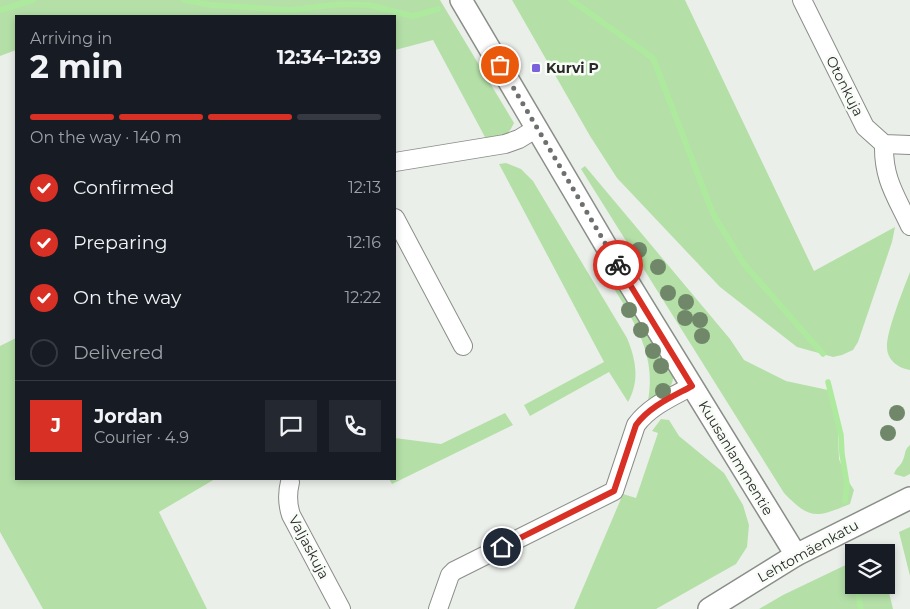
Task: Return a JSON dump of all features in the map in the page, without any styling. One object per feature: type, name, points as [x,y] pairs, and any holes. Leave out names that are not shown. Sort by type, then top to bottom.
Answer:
[{"type":"street","name":"Kuusanlammentie","points":[[461,0],[608,251],[796,555]]},
{"type":"street","name":"Otonkuja","points":[[802,0],[865,127],[884,144]]},
{"type":"street","points":[[396,162],[505,144],[519,139],[537,128]]},
{"type":"street","points":[[910,144],[884,144],[886,177],[910,226]]},
{"type":"street","points":[[396,220],[463,346]]},
{"type":"street","points":[[438,609],[450,575],[454,571],[614,491],[636,425],[642,416],[649,410],[692,386]]},
{"type":"street","name":"Valjaskuja","points":[[290,482],[287,495],[288,506],[341,609]]},
{"type":"street","name":"Lehtomäenkatu","points":[[709,609],[796,555],[910,498]]},
{"type":"green space","points":[[0,0],[440,0],[514,123],[509,132],[503,136],[486,139],[433,40],[396,50],[396,15],[15,15],[15,50],[0,56]]},
{"type":"green space","points":[[512,0],[685,0],[814,271],[895,227],[892,242],[858,342],[853,350],[833,357],[797,347],[720,287],[617,178],[590,136]]},
{"type":"green space","points":[[506,163],[521,169],[533,181],[627,338],[633,354],[635,370],[634,386],[628,402],[609,372],[530,416],[524,405],[604,362],[499,164]]},
{"type":"green space","points":[[585,166],[730,339],[744,360],[786,381],[828,390],[834,398],[837,408],[839,459],[847,479],[854,490],[850,504],[829,512],[814,514],[801,508],[784,493],[581,169]]},
{"type":"green space","points":[[605,271],[630,302],[673,376],[673,381],[668,388],[648,401],[650,382],[649,365],[645,349],[631,317]]},
{"type":"green space","points":[[910,272],[910,370],[894,363],[887,352],[887,340]]},
{"type":"green space","points":[[15,338],[15,480],[213,480],[159,512],[207,609],[43,609],[0,532],[0,346]]},
{"type":"green space","points":[[505,413],[513,425],[392,484],[390,480],[396,480],[396,438],[441,444]]},
{"type":"green space","points":[[661,419],[669,420],[679,436],[724,473],[743,505],[749,525],[747,547],[736,564],[656,609],[574,609],[623,494],[636,498],[658,433],[652,431]]},
{"type":"green space","points":[[910,445],[910,474],[904,477],[894,474],[902,462]]},
{"type":"green space","points":[[910,527],[910,576],[899,532]]},
{"type":"green space","points":[[845,565],[845,594],[889,594],[893,609],[759,609],[783,595]]},
{"type":"waterway","points":[[0,10],[33,0]]},
{"type":"waterway","points":[[184,0],[211,5],[290,10],[341,4],[369,5],[412,16],[438,9]]},
{"type":"waterway","points":[[571,0],[653,58],[713,214],[744,264],[823,354]]},
{"type":"waterway","points":[[828,382],[841,435],[847,484],[845,501]]},
{"type":"waterway","points":[[858,594],[861,609]]},
{"type":"way so far","points":[[500,65],[618,265]]},
{"type":"place","name":"Kurvi P","points":[[536,68]]},
{"type":"route","points":[[502,547],[614,491],[636,425],[642,416],[649,410],[692,386],[618,265]]}]
